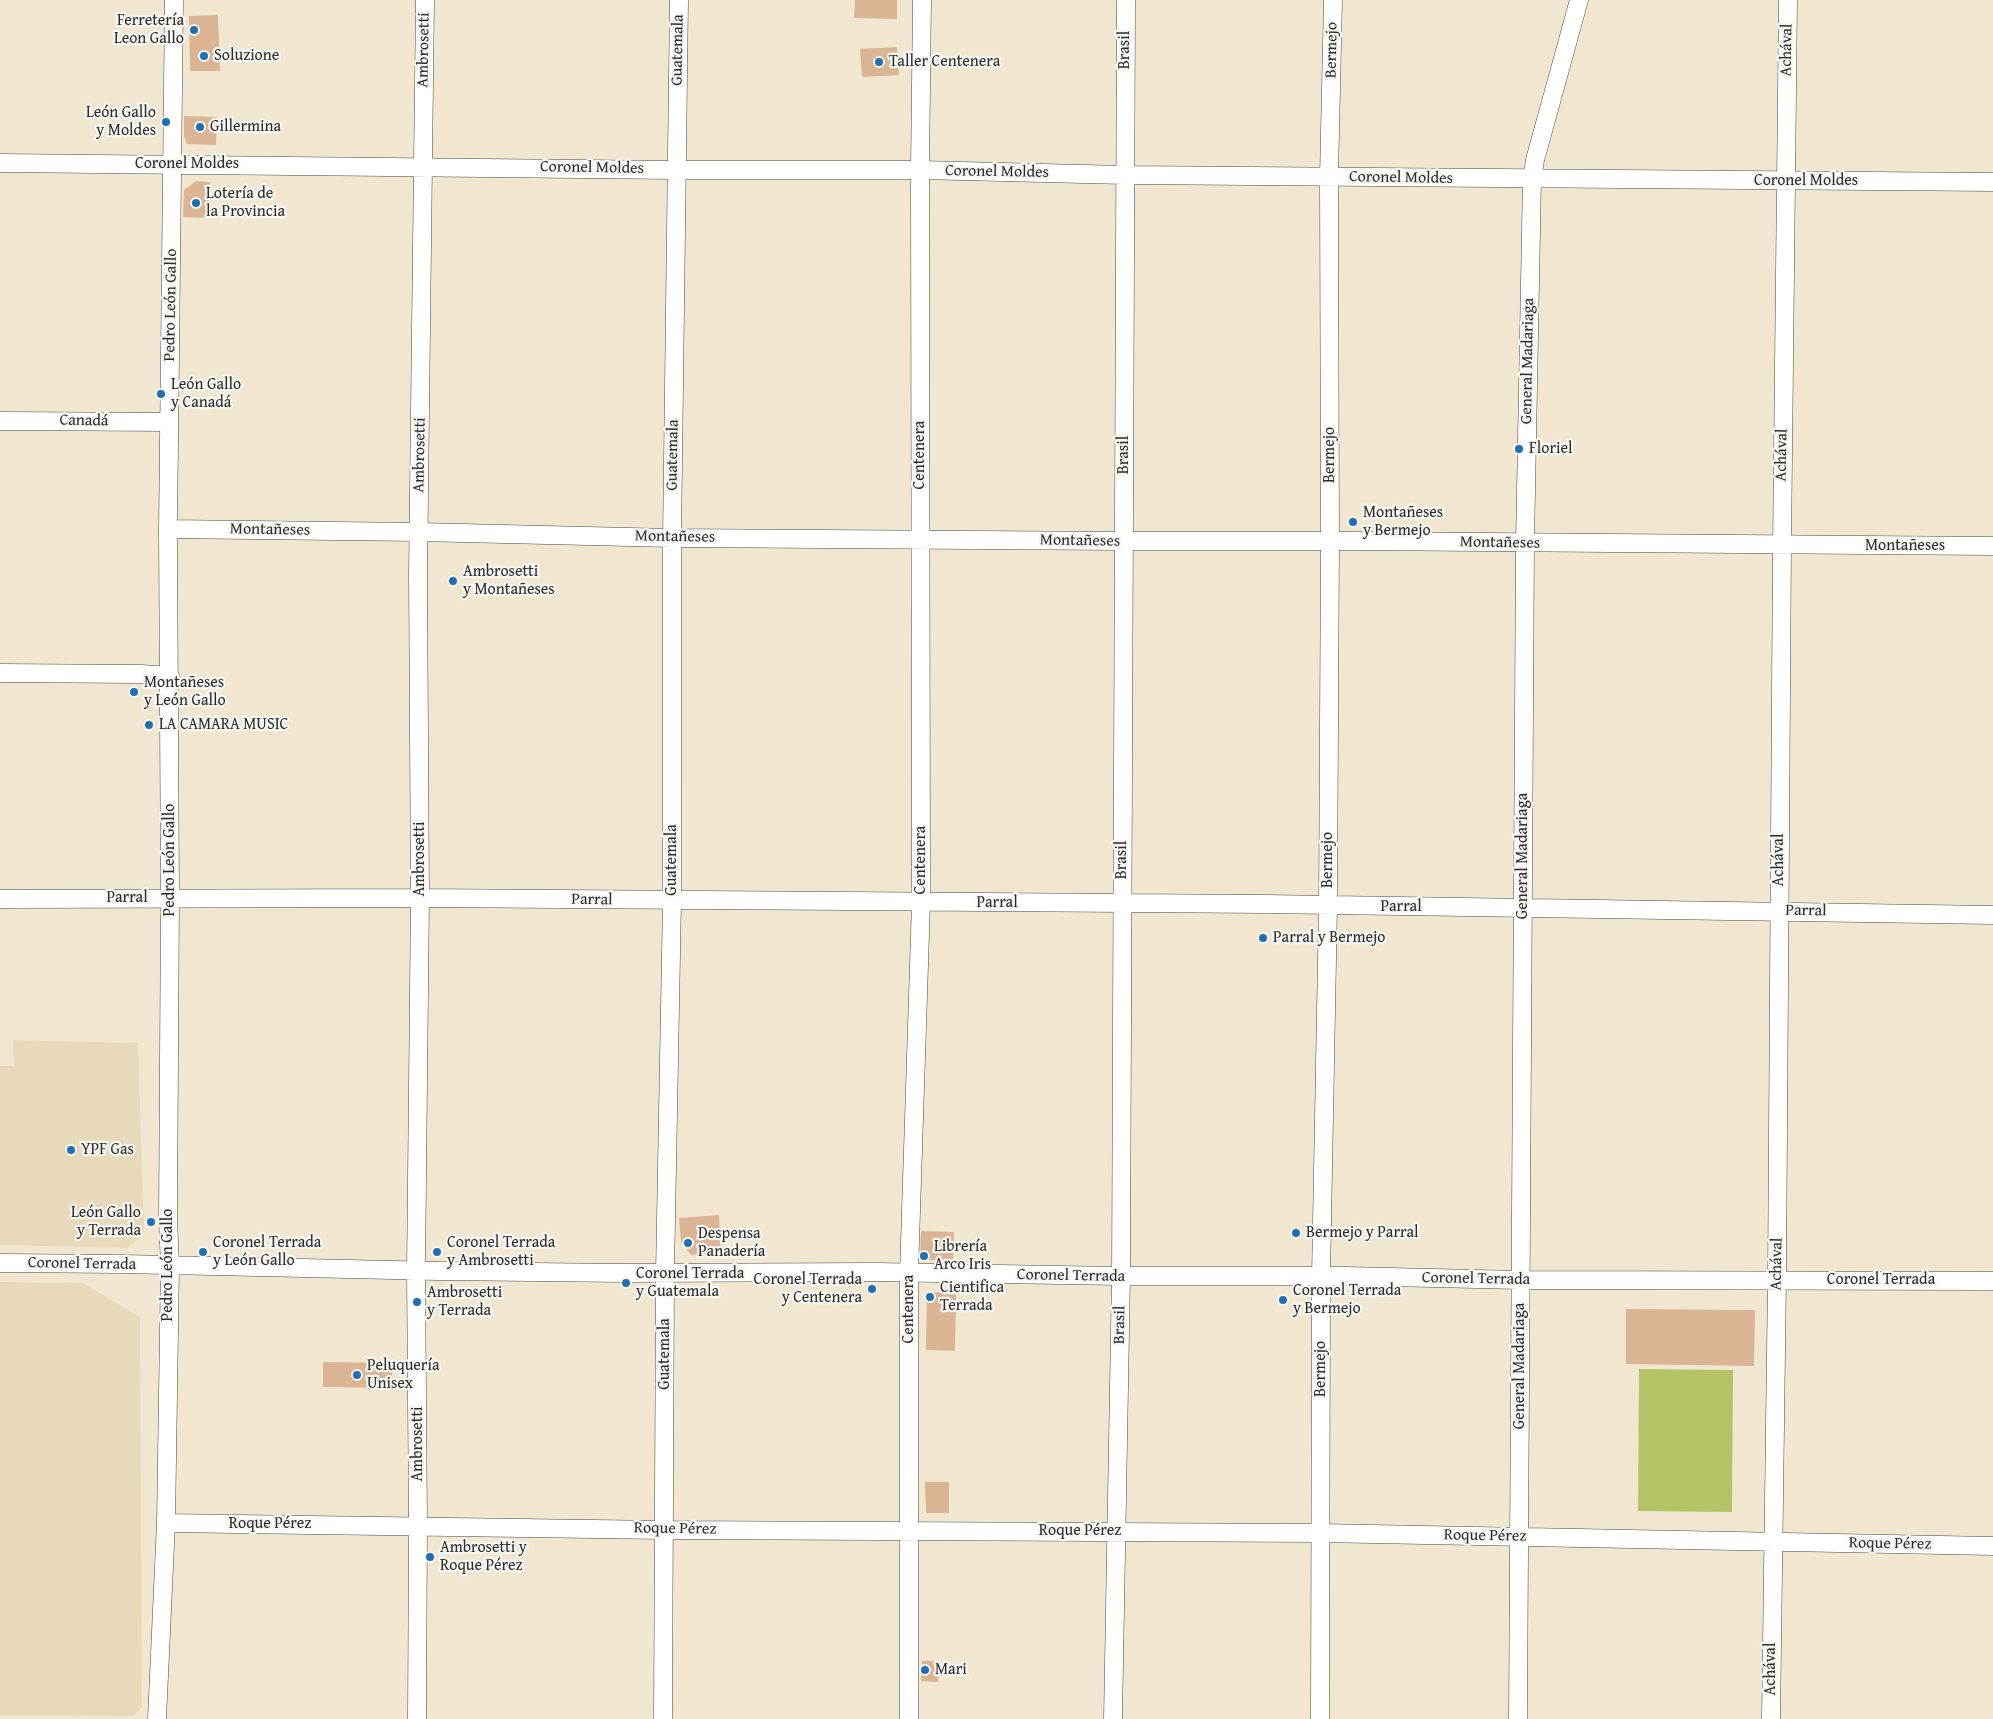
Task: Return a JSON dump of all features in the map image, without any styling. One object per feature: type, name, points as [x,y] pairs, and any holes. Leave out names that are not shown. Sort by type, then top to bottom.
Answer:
[{"type":"street","name":"Pedro León Gallo","points":[[157,1719],[166,1523],[170,1265],[168,1220],[170,676],[168,422],[174,0]]},
{"type":"street","name":"Ambrosetti","points":[[417,1719],[416,1271],[420,898],[419,532],[425,0]]},
{"type":"street","name":"Guatemala","points":[[663,1719],[665,1272],[672,901],[672,538],[679,0]]},
{"type":"street","name":"Centenera","points":[[909,1719],[909,1273],[921,903],[920,170],[922,0]]},
{"type":"street","name":"Brasil","points":[[1113,1719],[1121,1276],[1126,0]]},
{"type":"street","name":"Bermejo","points":[[1320,1719],[1322,1276],[1328,906],[1330,542],[1329,177],[1333,0]]},
{"type":"street","name":"General Madariaga","points":[[1518,1719],[1525,543],[1532,179],[1535,160],[1579,0]]},
{"type":"street","name":"Achával","points":[[1771,1719],[1777,1279],[1788,0]]},
{"type":"street","name":"Coronel Moldes","points":[[0,163],[676,170],[920,170],[1125,175],[1993,182]]},
{"type":"street","name":"Canadá","points":[[0,420],[168,422]]},
{"type":"street","name":"Montañeses","points":[[168,529],[672,538],[1993,546]]},
{"type":"street","points":[[0,673],[170,676]]},
{"type":"street","name":"Parral","points":[[0,899],[420,898],[1122,903],[1993,914]]},
{"type":"street","name":"Coronel Terrada","points":[[0,1263],[416,1271],[1322,1276],[1520,1280],[1777,1279],[1993,1281]]},
{"type":"street","name":"Roque Pérez","points":[[166,1523],[418,1525],[664,1530],[1320,1533],[1993,1546]]},
{"type":"shaded area","name":"YPF Gas","points":[[13,1040],[138,1043],[144,1234],[128,1248],[0,1245],[0,1066],[14,1066]]},
{"type":"shaded area","points":[[0,1282],[83,1283],[140,1317],[142,1707],[133,1716],[0,1715]]},
{"type":"green space","points":[[1639,1369],[1733,1370],[1732,1512],[1638,1511]]},
{"type":"building","points":[[855,0],[897,0],[897,19],[854,18]]},
{"type":"building","points":[[218,15],[220,71],[190,71],[189,16]]},
{"type":"building","name":"Taller Centenera","points":[[897,47],[899,75],[862,77],[860,49]]},
{"type":"building","name":"Gillermina","points":[[184,116],[217,117],[216,145],[187,144],[184,136]]},
{"type":"building","name":"Lotería de la Provincia","points":[[196,181],[210,182],[209,218],[183,217],[184,190]]},
{"type":"building","points":[[719,1215],[721,1253],[691,1255],[681,1242],[679,1218]]},
{"type":"building","points":[[921,1231],[954,1232],[953,1260],[920,1260]]},
{"type":"building","points":[[927,1292],[956,1293],[955,1351],[926,1350]]},
{"type":"building","points":[[1626,1309],[1755,1310],[1754,1366],[1626,1364]]},
{"type":"building","name":"Peluquería Unisex","points":[[323,1362],[392,1363],[392,1388],[323,1387]]},
{"type":"building","points":[[925,1482],[949,1482],[949,1513],[926,1513]]},
{"type":"building","points":[[922,1661],[939,1661],[938,1682],[921,1681]]},
{"type":"place","name":"Ferretería Leon Gallo","points":[[194,30]]},
{"type":"place","name":"Soluzione","points":[[204,56]]},
{"type":"place","name":"Taller Centenera","points":[[879,62]]},
{"type":"place","name":"León Gallo y Moldes","points":[[166,122]]},
{"type":"place","name":"Gillermina","points":[[200,127]]},
{"type":"place","name":"Lotería de la Provincia","points":[[196,203]]},
{"type":"place","name":"León Gallo y Canadá","points":[[161,394]]},
{"type":"place","name":"Floriel","points":[[1519,449]]},
{"type":"place","name":"Montañeses y Bermejo","points":[[1353,522]]},
{"type":"place","name":"Ambrosetti y Montañeses","points":[[453,581]]},
{"type":"place","name":"Montañeses y León Gallo","points":[[134,692]]},
{"type":"place","name":"LA CAMARA MUSIC","points":[[149,725]]},
{"type":"place","name":"Parral y Bermejo","points":[[1263,938]]},
{"type":"place","name":"YPF Gas","points":[[71,1150]]},
{"type":"place","name":"León Gallo y Terrada","points":[[151,1222]]},
{"type":"place","name":"Bermejo y Parral","points":[[1296,1233]]},
{"type":"place","name":"Despensa Panadería","points":[[688,1243]]},
{"type":"place","name":"Coronel Terrada y León Gallo","points":[[203,1252]]},
{"type":"place","name":"Coronel Terrada y Ambrosetti","points":[[437,1252]]},
{"type":"place","name":"Librería Arco Iris","points":[[924,1256]]},
{"type":"place","name":"Coronel Terrada y Guatemala","points":[[626,1283]]},
{"type":"place","name":"Coronel Terrada y Centenera","points":[[872,1289]]},
{"type":"place","name":"Cientifica Terrada","points":[[930,1297]]},
{"type":"place","name":"Coronel Terrada y Bermejo","points":[[1283,1300]]},
{"type":"place","name":"Ambrosetti y Terrada","points":[[417,1302]]},
{"type":"place","name":"Peluquería Unisex","points":[[357,1375]]},
{"type":"place","name":"Ambrosetti y Roque Pérez","points":[[430,1557]]},
{"type":"place","name":"Mari","points":[[925,1670]]}]
